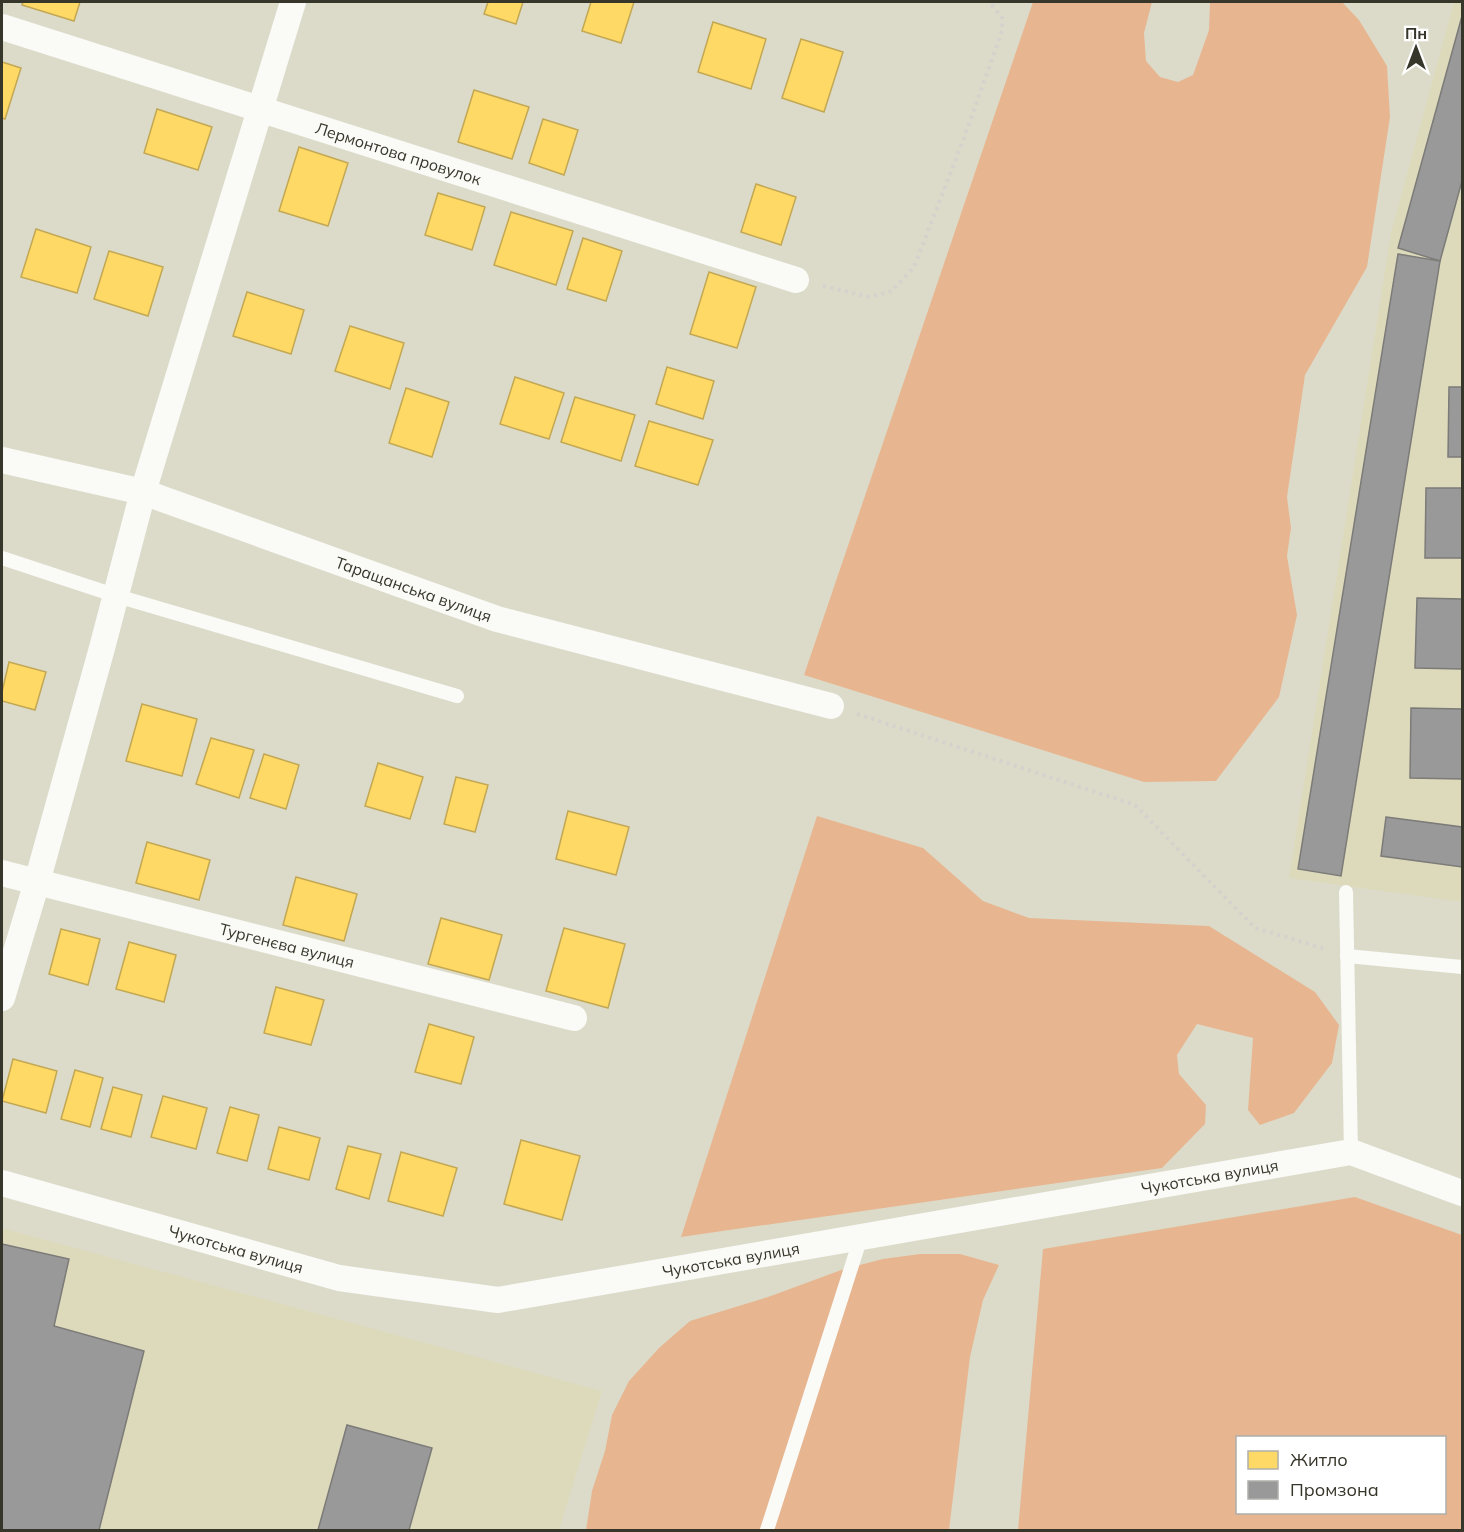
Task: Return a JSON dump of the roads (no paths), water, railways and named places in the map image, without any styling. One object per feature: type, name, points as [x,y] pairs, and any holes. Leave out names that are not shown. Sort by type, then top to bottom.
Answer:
[{"type":"street","points":[[2,998],[117,596],[143,492],[293,2]]},
{"type":"street","name":"Лермонтова провулок","points":[[2,27],[796,280]]},
{"type":"street","name":"Таращанська вулиця","points":[[2,460],[143,492],[497,619],[831,706]]},
{"type":"street","name":"Тургенєва вулиця","points":[[2,873],[574,1018]]},
{"type":"street","points":[[1351,1152],[1462,1193]]},
{"type":"street","name":"Чукотська вулиця","points":[[2,1183],[339,1278],[498,1300],[1351,1152]]},
{"type":"lane","points":[[2,558],[117,596],[457,696]]},
{"type":"lane","points":[[1346,892],[1351,1152]]},
{"type":"lane","points":[[1347,956],[1462,967]]},
{"type":"lane","points":[[767,1530],[861,1237]]}]
